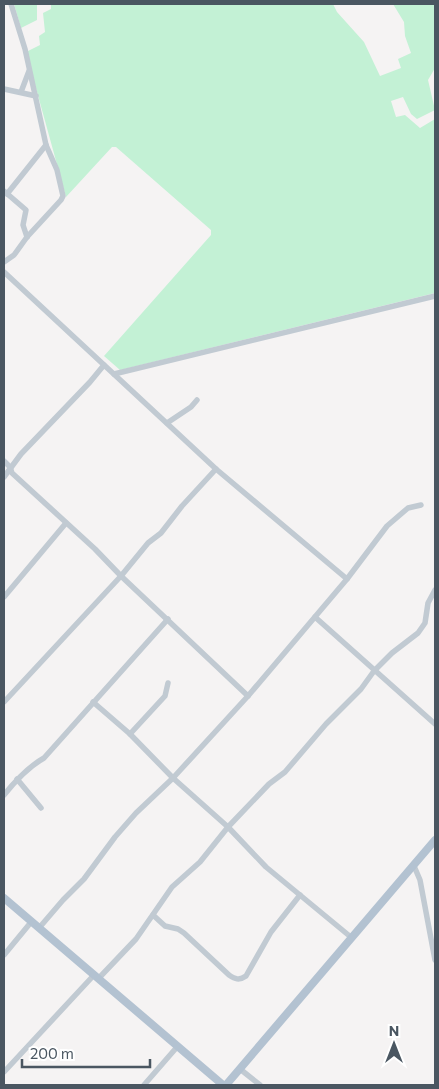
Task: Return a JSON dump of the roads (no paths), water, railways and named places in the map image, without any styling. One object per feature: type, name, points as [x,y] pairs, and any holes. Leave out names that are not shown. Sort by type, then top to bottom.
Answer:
[{"type":"main road","points":[[4,898],[177,1047],[225,1085],[435,840]]},
{"type":"street","points":[[4,262],[14,255],[63,196],[57,170],[46,145],[21,36],[10,4]]},
{"type":"street","points":[[21,92],[29,71]]},
{"type":"street","points":[[4,89],[36,96]]},
{"type":"street","points":[[28,237],[23,225],[26,210],[5,193],[46,145]]},
{"type":"street","points":[[4,272],[216,469],[347,579]]},
{"type":"street","points":[[114,374],[435,296]]},
{"type":"street","points":[[4,477],[21,454],[104,365]]},
{"type":"street","points":[[167,423],[191,407],[197,400]]},
{"type":"street","points":[[4,461],[10,467],[12,473],[95,549],[248,696]]},
{"type":"street","points":[[4,702],[121,576],[148,543],[161,533],[182,506],[216,469]]},
{"type":"street","points":[[40,928],[62,900],[84,879],[115,836],[173,778],[248,696],[347,579],[387,526],[408,508],[421,505]]},
{"type":"street","points":[[4,597],[66,523]]},
{"type":"street","points":[[4,1072],[96,977],[136,939],[172,887],[200,862],[228,827],[269,784],[285,772],[326,724],[361,689],[374,670],[418,633],[425,623],[428,603],[435,590]]},
{"type":"street","points":[[315,617],[435,724]]},
{"type":"street","points":[[4,795],[33,764],[44,758],[168,619]]},
{"type":"street","points":[[130,734],[165,696],[168,683]]},
{"type":"street","points":[[94,702],[130,734],[173,778],[228,827],[266,867],[352,938]]},
{"type":"street","points":[[17,779],[41,808]]},
{"type":"street","points":[[414,866],[420,880],[435,960]]},
{"type":"street","points":[[153,915],[165,926],[178,929],[184,933],[229,975],[234,979],[240,979],[246,976],[271,932],[300,895]]},
{"type":"street","points":[[4,955],[32,922]]},
{"type":"street","points":[[144,1085],[177,1047]]},
{"type":"street","points":[[240,1069],[260,1085]]}]
